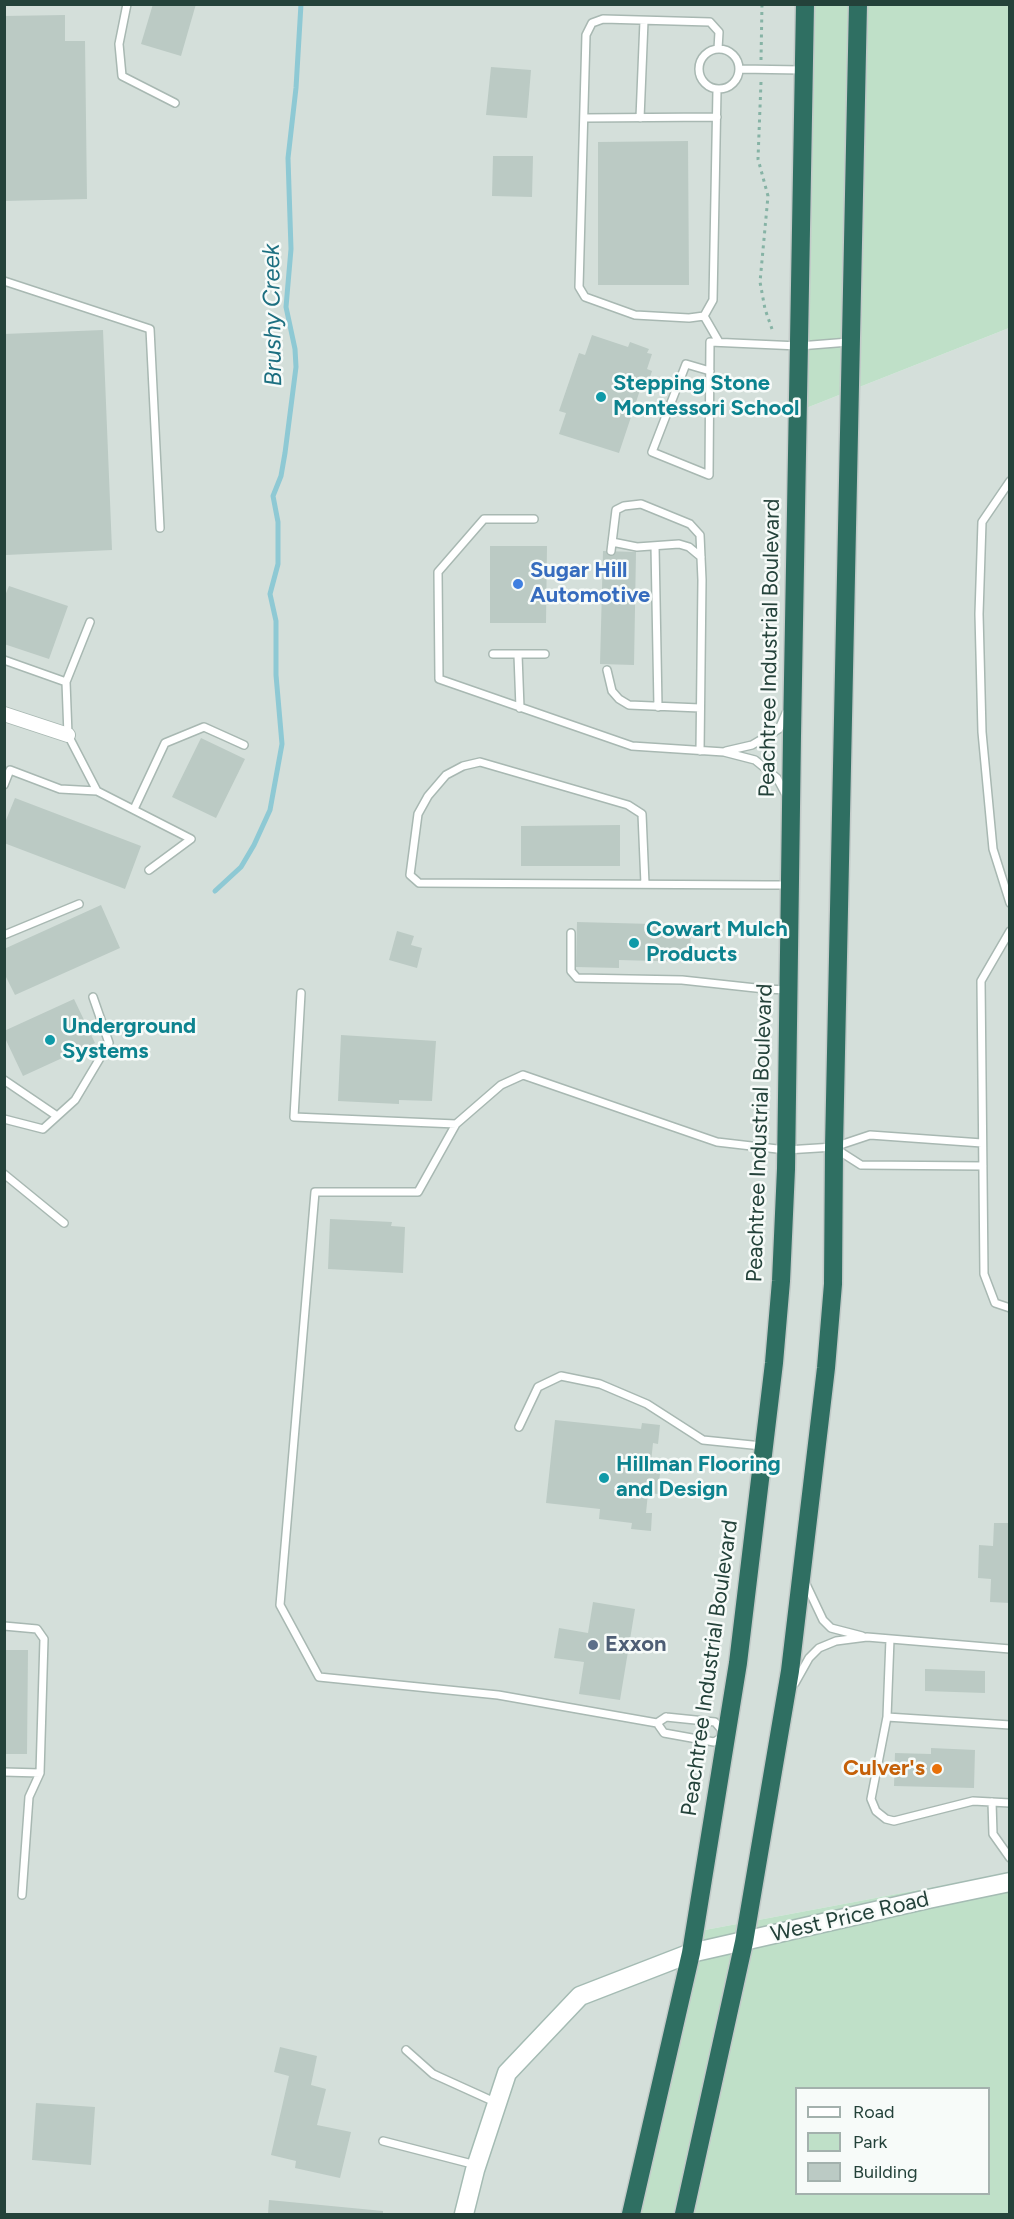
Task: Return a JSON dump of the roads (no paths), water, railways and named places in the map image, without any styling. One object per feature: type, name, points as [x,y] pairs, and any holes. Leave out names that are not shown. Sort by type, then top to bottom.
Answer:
[{"type":"highway","name":"Peachtree Industrial Boulevard","points":[[631,2214],[691,1953],[738,1663],[781,1281],[786,1150],[805,4]]},
{"type":"highway","points":[[684,2214],[744,1942],[785,1701],[826,1368],[833,1284],[858,4]]},
{"type":"street","points":[[4,714],[68,735]]},
{"type":"street","name":"West Price Road","points":[[465,2214],[476,2165],[507,2073],[580,1996],[691,1953],[1010,1882]]},
{"type":"lane","points":[[127,4],[119,44],[122,76],[175,102]]},
{"type":"lane","points":[[704,316],[689,318],[635,315],[585,297],[579,287],[586,35],[592,23],[603,19],[710,22],[719,32],[718,49]]},
{"type":"lane","points":[[640,118],[644,21]]},
{"type":"lane","points":[[718,49],[731,52],[739,63],[740,69],[736,82],[717,90],[705,84],[699,72],[699,66],[706,54],[718,49]]},
{"type":"lane","points":[[740,69],[804,70]]},
{"type":"lane","points":[[704,316],[713,300],[717,90]]},
{"type":"lane","points":[[584,118],[717,117]]},
{"type":"lane","points":[[4,281],[150,329],[160,528]]},
{"type":"lane","points":[[704,316],[719,342]]},
{"type":"lane","points":[[710,372],[686,364],[652,452],[709,475],[710,372],[710,342],[799,346],[851,342]]},
{"type":"lane","points":[[1010,481],[982,522],[979,614],[982,732],[993,849],[1010,903]]},
{"type":"lane","points":[[610,551],[616,510],[624,506],[641,504],[690,524],[700,535],[700,751]]},
{"type":"lane","points":[[534,519],[484,519],[438,572],[439,679],[632,746],[724,752],[755,760],[777,778],[791,804]]},
{"type":"lane","points":[[612,542],[637,547],[679,544],[689,547],[701,557]]},
{"type":"lane","points":[[655,546],[658,707]]},
{"type":"lane","points":[[90,622],[66,682],[68,735],[97,791]]},
{"type":"lane","points":[[492,654],[545,654]]},
{"type":"lane","points":[[518,655],[520,708]]},
{"type":"lane","points":[[4,660],[66,682]]},
{"type":"lane","points":[[607,670],[609,681],[618,699],[629,705],[700,708]]},
{"type":"lane","points":[[724,752],[752,745],[779,729],[792,695]]},
{"type":"lane","points":[[134,809],[165,743],[204,727],[244,745]]},
{"type":"lane","points":[[645,884],[642,814],[628,805],[480,762],[463,766],[446,775],[428,796],[418,814],[410,875],[419,883],[790,885]]},
{"type":"lane","points":[[4,785],[10,770],[60,789],[97,791],[191,839],[149,870]]},
{"type":"lane","points":[[4,935],[79,904]]},
{"type":"lane","points":[[1010,931],[981,981],[984,1274],[995,1303],[1010,1308]]},
{"type":"lane","points":[[571,933],[571,971],[577,978],[682,980],[788,990]]},
{"type":"lane","points":[[301,993],[294,1117],[456,1124]]},
{"type":"lane","points":[[4,1119],[43,1129],[75,1100],[110,1042],[93,997]]},
{"type":"lane","points":[[657,1723],[664,1733],[714,1742],[726,1735],[716,1722],[666,1717],[657,1723],[498,1695],[320,1677],[280,1605],[315,1192],[418,1191],[456,1124],[501,1085],[523,1075],[717,1142],[786,1150],[834,1147],[870,1135],[982,1143]]},
{"type":"lane","points":[[4,1080],[57,1116]]},
{"type":"lane","points":[[834,1147],[861,1165],[983,1166]]},
{"type":"lane","points":[[4,1174],[64,1223]]},
{"type":"lane","points":[[519,1427],[538,1387],[561,1376],[600,1384],[647,1404],[703,1440],[764,1447]]},
{"type":"lane","points":[[802,1573],[823,1620],[831,1628],[867,1637],[1010,1649]]},
{"type":"lane","points":[[4,1626],[37,1629],[44,1640],[40,1773],[29,1797],[22,1895]]},
{"type":"lane","points":[[785,1701],[809,1658],[819,1648],[836,1641],[867,1637]]},
{"type":"lane","points":[[890,1639],[886,1717],[872,1799],[876,1811],[882,1817],[894,1821],[973,1801],[1010,1803]]},
{"type":"lane","points":[[886,1717],[1010,1725]]},
{"type":"lane","points":[[4,1772],[40,1773]]},
{"type":"lane","points":[[992,1802],[993,1834],[1010,1858]]},
{"type":"lane","points":[[406,2050],[433,2074],[497,2103]]},
{"type":"lane","points":[[383,2141],[476,2165]]},
{"type":"waterway","name":"Brushy Creek","points":[[215,891],[241,867],[270,810],[282,744],[276,675],[276,621],[270,594],[278,564],[278,522],[273,496],[281,476],[296,367],[295,349],[286,307],[291,249],[288,158],[296,88],[301,4]]},
{"type":"place","name":"Stepping Stone Montessori School","points":[[601,397]]},
{"type":"place","name":"Sugar Hill Automotive","points":[[518,584]]},
{"type":"place","name":"Cowart Mulch Products","points":[[634,943]]},
{"type":"place","name":"Underground Systems","points":[[50,1040]]},
{"type":"place","name":"Hillman Flooring and Design","points":[[604,1478]]},
{"type":"place","name":"Exxon","points":[[593,1645]]},
{"type":"place","name":"Culver's","points":[[937,1769]]}]
